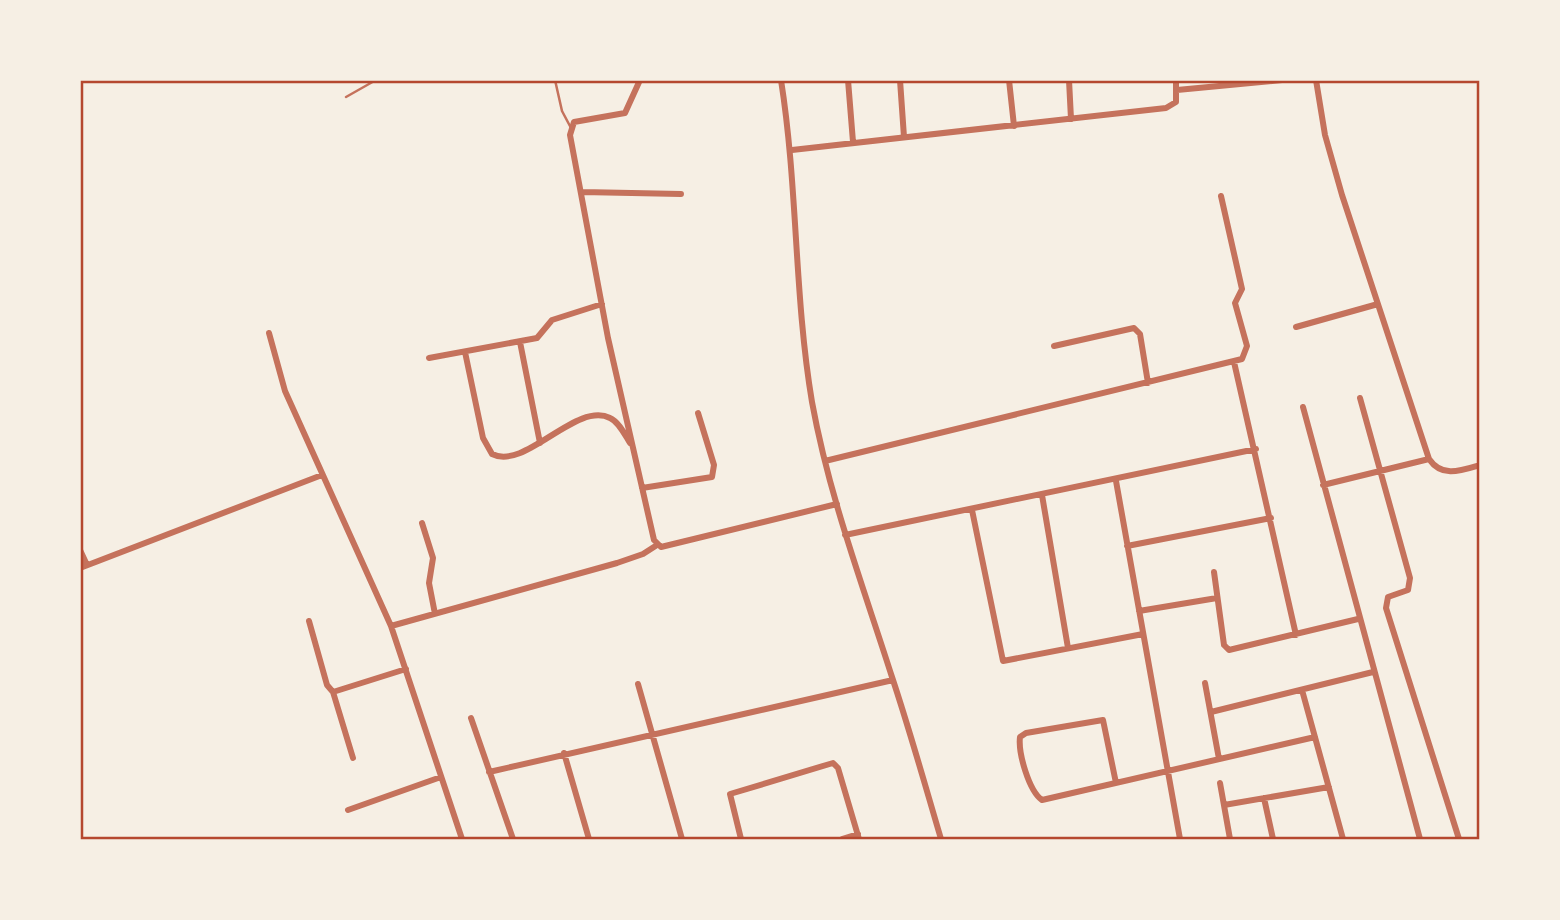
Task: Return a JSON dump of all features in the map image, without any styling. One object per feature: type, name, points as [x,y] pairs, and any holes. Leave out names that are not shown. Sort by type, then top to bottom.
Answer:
[{"type":"street","points":[[639,80],[625,113],[580,120],[571,128],[602,304],[657,545]]},
{"type":"street","points":[[781,80],[792,150],[799,307],[813,405],[845,535],[893,680],[941,839]]},
{"type":"street","points":[[848,80],[853,142]]},
{"type":"street","points":[[900,80],[904,137]]},
{"type":"street","points":[[1009,80],[1014,126]]},
{"type":"street","points":[[1069,80],[1071,119]]},
{"type":"street","points":[[792,150],[1166,108],[1176,102],[1176,80]]},
{"type":"street","points":[[1177,90],[1282,80]]},
{"type":"street","points":[[1316,80],[1325,135],[1429,459],[1436,469],[1445,472],[1479,465]]},
{"type":"street","points":[[582,192],[681,194]]},
{"type":"street","points":[[825,461],[1242,359],[1247,346],[1236,308],[1242,289],[1221,196]]},
{"type":"street","points":[[429,358],[537,338],[552,320],[602,304]]},
{"type":"street","points":[[1296,327],[1378,304]]},
{"type":"street","points":[[1054,346],[1134,328],[1140,334],[1148,383]]},
{"type":"street","points":[[270,333],[285,391],[391,626],[463,839]]},
{"type":"street","points":[[520,342],[540,443]]},
{"type":"street","points":[[465,352],[483,438],[492,454],[506,456],[540,443],[576,422],[597,415],[616,422],[633,446]]},
{"type":"street","points":[[1234,362],[1256,449],[1296,635]]},
{"type":"street","points":[[1360,398],[1382,470],[1410,585],[1408,590],[1388,597],[1386,608],[1460,839]]},
{"type":"street","points":[[1303,407],[1358,619],[1420,839]]},
{"type":"street","points":[[642,488],[712,477],[714,465],[698,413]]},
{"type":"street","points":[[845,535],[1116,481],[1256,449]]},
{"type":"street","points":[[1323,485],[1429,459]]},
{"type":"street","points":[[80,551],[84,567],[323,475]]},
{"type":"street","points":[[1116,481],[1180,839]]},
{"type":"street","points":[[1042,495],[1069,648]]},
{"type":"street","points":[[391,626],[617,563],[643,554],[657,545],[661,547],[837,504]]},
{"type":"street","points":[[972,510],[1000,657],[1009,661],[1143,635]]},
{"type":"street","points":[[1127,546],[1270,518]]},
{"type":"street","points":[[422,523],[433,558],[429,583],[435,614]]},
{"type":"street","points":[[1214,572],[1226,648],[1296,635],[1358,619]]},
{"type":"street","points":[[1139,611],[1217,598]]},
{"type":"street","points":[[309,621],[327,685],[333,692],[353,758]]},
{"type":"street","points":[[333,692],[406,669]]},
{"type":"street","points":[[1211,712],[1373,672]]},
{"type":"street","points":[[489,772],[893,680]]},
{"type":"street","points":[[1205,682],[1219,759]]},
{"type":"street","points":[[638,684],[682,839]]},
{"type":"street","points":[[1302,690],[1343,839]]},
{"type":"street","points":[[471,718],[513,839]]},
{"type":"street","points":[[1116,783],[1103,720],[1026,733],[1020,737],[1019,746],[1035,794],[1042,800],[1116,783],[1167,771],[1315,737]]},
{"type":"street","points":[[564,753],[589,839]]},
{"type":"street","points":[[741,839],[730,794],[833,763],[837,765],[858,837],[842,839]]},
{"type":"street","points":[[348,810],[442,777]]},
{"type":"street","points":[[1220,783],[1230,839]]},
{"type":"street","points":[[1224,805],[1329,788]]},
{"type":"street","points":[[1264,798],[1273,839]]},
{"type":"lane","points":[[346,97],[376,80]]},
{"type":"lane","points":[[555,80],[562,111],[571,128]]}]
